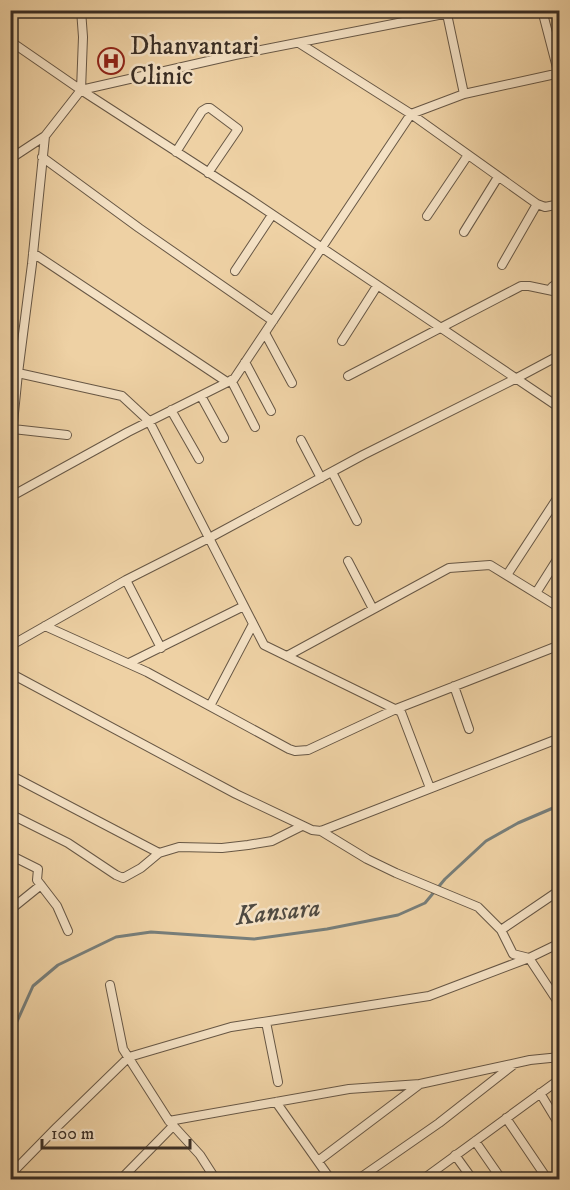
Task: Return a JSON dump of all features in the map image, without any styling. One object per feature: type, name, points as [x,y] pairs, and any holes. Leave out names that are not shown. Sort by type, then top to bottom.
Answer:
[{"type":"street","points":[[10,159],[45,136],[81,90],[83,37],[81,10]]},
{"type":"street","points":[[81,90],[235,55],[464,10]]},
{"type":"street","points":[[10,497],[229,381],[265,333],[411,114],[464,94],[559,75],[542,10]]},
{"type":"street","points":[[452,12],[464,94]]},
{"type":"street","points":[[10,41],[560,408]]},
{"type":"street","points":[[299,43],[411,114],[537,204],[545,207],[560,204]]},
{"type":"street","points":[[176,152],[202,111],[210,108],[238,129],[208,173]]},
{"type":"street","points":[[10,453],[14,373],[33,253],[45,136]]},
{"type":"street","points":[[427,216],[468,155]]},
{"type":"street","points":[[42,157],[273,321]]},
{"type":"street","points":[[464,232],[498,177]]},
{"type":"street","points":[[502,265],[537,204]]},
{"type":"street","points":[[235,272],[272,215]]},
{"type":"street","points":[[33,253],[229,381],[255,427]]},
{"type":"street","points":[[556,293],[552,287],[560,281]]},
{"type":"street","points":[[342,341],[377,286]]},
{"type":"street","points":[[348,376],[521,286],[556,293]]},
{"type":"street","points":[[265,333],[292,383]]},
{"type":"street","points":[[10,646],[126,580],[560,355]]},
{"type":"street","points":[[245,362],[270,411]]},
{"type":"street","points":[[14,373],[122,396],[149,422],[264,645],[401,712],[430,788]]},
{"type":"street","points":[[201,396],[224,438]]},
{"type":"street","points":[[171,410],[199,459]]},
{"type":"street","points":[[13,429],[67,435]]},
{"type":"street","points":[[301,440],[321,478]]},
{"type":"street","points":[[332,472],[357,521]]},
{"type":"street","points":[[507,575],[560,494]]},
{"type":"street","points":[[536,593],[560,555]]},
{"type":"street","points":[[348,561],[373,609]]},
{"type":"street","points":[[287,656],[449,568],[490,565],[560,608]]},
{"type":"street","points":[[126,580],[161,648]]},
{"type":"street","points":[[129,663],[244,606]]},
{"type":"street","points":[[210,706],[253,624]]},
{"type":"street","points":[[45,626],[129,663],[289,749],[302,752],[396,709],[560,645]]},
{"type":"street","points":[[10,673],[236,794],[312,830],[321,831],[367,859],[396,873],[478,907],[501,930],[513,954],[529,958],[560,1005]]},
{"type":"street","points":[[454,686],[469,729]]},
{"type":"street","points":[[321,831],[560,738]]},
{"type":"street","points":[[10,775],[159,853]]},
{"type":"street","points":[[10,814],[68,843],[123,878],[141,868],[159,853],[179,847],[248,846],[272,841],[303,826]]},
{"type":"street","points":[[10,855],[38,869],[37,880],[57,906],[68,931]]},
{"type":"street","points":[[10,910],[41,885]]},
{"type":"street","points":[[501,930],[560,890]]},
{"type":"street","points":[[10,1175],[129,1057],[231,1027],[429,996],[529,958],[560,943]]},
{"type":"street","points":[[110,985],[123,1049],[171,1124],[200,1155],[216,1179]]},
{"type":"street","points":[[266,1022],[278,1082]]},
{"type":"street","points":[[120,1179],[171,1124],[349,1089],[420,1084],[517,1063],[560,1057]]},
{"type":"street","points":[[357,1179],[439,1123],[517,1063]]},
{"type":"street","points":[[425,1179],[560,1079]]},
{"type":"street","points":[[318,1161],[420,1084]]},
{"type":"street","points":[[540,1093],[560,1126]]},
{"type":"street","points":[[276,1102],[328,1177],[319,1179]]},
{"type":"street","points":[[506,1118],[548,1179]]},
{"type":"street","points":[[475,1141],[502,1179]]},
{"type":"street","points":[[455,1155],[473,1179]]},
{"type":"waterway","name":"Kansara","points":[[10,1037],[33,986],[58,965],[116,937],[151,932],[254,939],[327,929],[398,915],[425,903],[445,879],[486,841],[518,823],[560,805]]},
{"type":"place","name":"Dhanvantari Clinic","points":[[111,61]]}]
